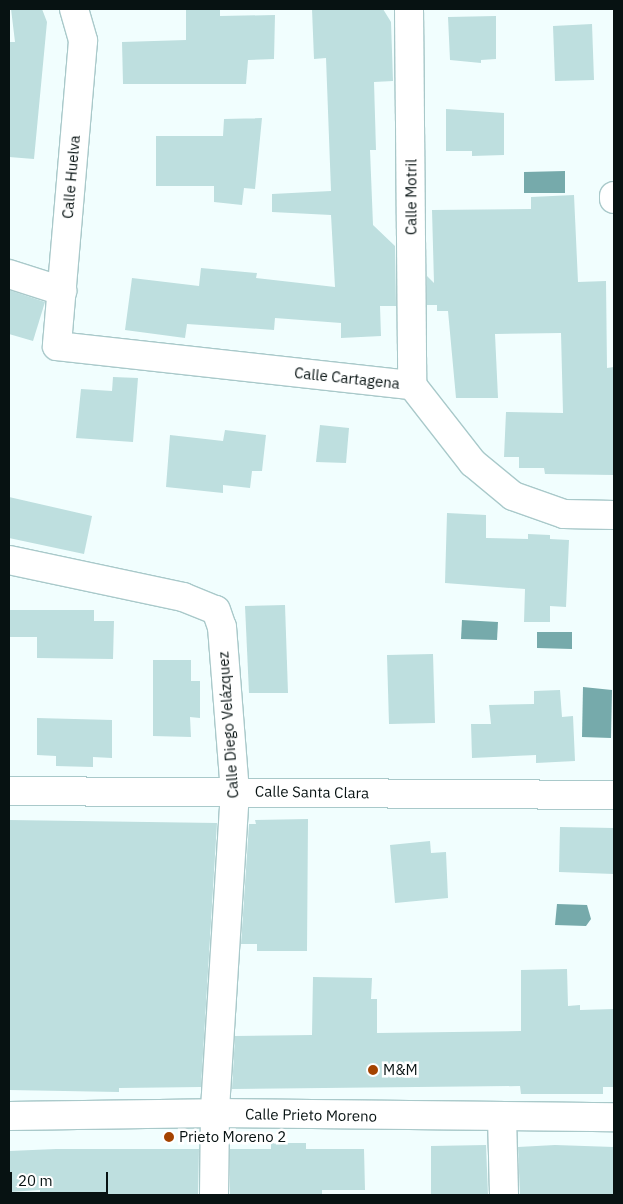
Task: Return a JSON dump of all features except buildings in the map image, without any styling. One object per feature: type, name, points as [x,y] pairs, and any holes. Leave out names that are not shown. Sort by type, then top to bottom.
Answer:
[{"type":"street","name":"Calle Huelva","points":[[57,346],[82,41],[75,9]]},
{"type":"street","name":"Calle Motril","points":[[410,9],[412,385]]},
{"type":"street","points":[[9,274],[62,290]]},
{"type":"street","name":"Calle Cartagena","points":[[57,346],[412,385],[473,463],[513,496],[564,514],[614,515]]},
{"type":"street","name":"Calle Diego Velázquez","points":[[9,560],[183,597],[216,610],[222,627],[235,791],[214,1113],[214,1195]]},
{"type":"street","name":"Calle Santa Clara","points":[[9,791],[614,795]]},
{"type":"street","name":"Calle Prieto Moreno","points":[[9,1116],[214,1113],[614,1117]]},
{"type":"street","points":[[502,1117],[504,1195]]},
{"type":"water","points":[[565,171],[565,193],[524,193],[524,172]]},
{"type":"water","points":[[462,620],[498,622],[497,640],[461,639]]},
{"type":"water","points":[[537,632],[572,632],[572,649],[537,648]]},
{"type":"water","points":[[583,687],[612,690],[611,738],[582,737]]},
{"type":"water","points":[[557,904],[587,905],[591,919],[586,926],[555,925]]},
{"type":"place","name":"M&M","points":[[373,1070]]},
{"type":"place","name":"Prieto Moreno 2","points":[[169,1137]]}]
